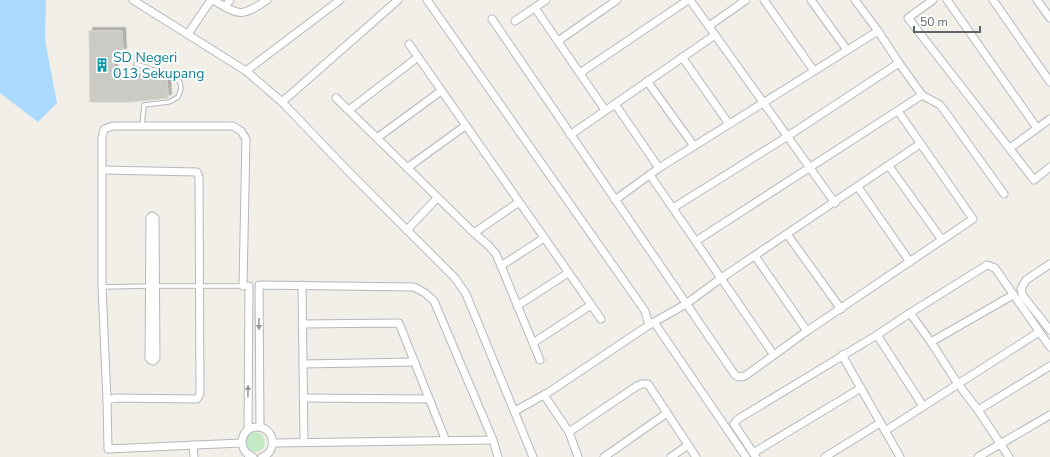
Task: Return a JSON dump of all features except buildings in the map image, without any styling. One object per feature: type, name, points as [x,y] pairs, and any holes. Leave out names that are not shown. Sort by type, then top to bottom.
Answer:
[{"type":"street","points":[[133,0],[246,71],[282,102],[350,173],[455,278],[466,294],[533,457]]},
{"type":"street","points":[[188,34],[212,0],[239,13],[246,13],[267,0]]},
{"type":"street","points":[[226,7],[230,0]]},
{"type":"street","points":[[246,71],[340,0]]},
{"type":"street","points":[[282,102],[398,0]]},
{"type":"street","points":[[427,0],[645,311],[651,323],[746,457]]},
{"type":"street","points":[[515,21],[546,0]]},
{"type":"street","points":[[558,40],[617,0]]},
{"type":"street","points":[[580,73],[689,0],[715,34],[835,203]]},
{"type":"street","points":[[709,26],[746,0]]},
{"type":"street","points":[[764,0],[814,71]]},
{"type":"street","points":[[811,0],[847,50]]},
{"type":"street","points":[[855,0],[922,95],[940,105],[1004,194]]},
{"type":"street","points":[[933,0],[908,18],[1034,180],[1050,167]]},
{"type":"street","points":[[947,0],[1038,128]]},
{"type":"street","points":[[993,0],[1050,82]]},
{"type":"street","points":[[1037,0],[1050,18]]},
{"type":"street","points":[[535,8],[605,110]]},
{"type":"street","points":[[492,19],[686,304],[735,374],[739,377],[745,376],[807,331],[973,219],[898,111]]},
{"type":"street","points":[[615,200],[659,168],[878,31]]},
{"type":"street","points":[[570,135],[715,34]]},
{"type":"street","points":[[409,44],[568,273],[602,319]]},
{"type":"street","points":[[349,110],[418,57]]},
{"type":"street","points":[[682,57],[729,124]]},
{"type":"street","points":[[673,208],[788,136],[899,62]]},
{"type":"street","points":[[647,81],[694,146]]},
{"type":"street","points":[[377,138],[441,91]]},
{"type":"street","points":[[696,241],[922,95]]},
{"type":"street","points":[[336,98],[496,254],[540,360]]},
{"type":"street","points":[[614,104],[659,168]]},
{"type":"street","points":[[1010,148],[1050,119]]},
{"type":"street","points":[[108,457],[102,287],[102,138],[104,129],[113,126],[233,126],[241,131],[246,139],[248,430]]},
{"type":"street","points":[[407,168],[465,126]]},
{"type":"street","points":[[515,411],[544,395],[651,323],[686,304],[720,279],[835,203],[920,144]]},
{"type":"street","points":[[889,166],[942,240]]},
{"type":"street","points":[[102,170],[198,173],[199,397],[197,399],[114,398],[107,400]]},
{"type":"street","points":[[650,175],[696,241],[720,279],[774,354]]},
{"type":"street","points":[[858,186],[910,262]]},
{"type":"street","points":[[407,230],[437,198]]},
{"type":"street","points":[[474,234],[519,202]]},
{"type":"street","points":[[153,286],[150,218],[152,216],[155,218],[153,286],[149,358],[151,360],[156,358],[153,286]]},
{"type":"street","points":[[787,234],[841,309]]},
{"type":"street","points":[[501,266],[544,238]]},
{"type":"street","points":[[755,256],[807,331]]},
{"type":"street","points":[[861,388],[754,455],[734,424],[738,419],[877,335],[987,265],[995,268],[1050,347]]},
{"type":"street","points":[[1049,267],[1026,280],[1021,289],[1023,296],[1050,330]]},
{"type":"street","points":[[517,306],[568,273]]},
{"type":"street","points":[[260,427],[259,285],[414,287],[425,293],[434,301],[493,440],[498,457]]},
{"type":"street","points":[[302,285],[304,442]]},
{"type":"street","points":[[931,342],[1013,295]]},
{"type":"street","points":[[533,343],[591,305]]},
{"type":"street","points":[[910,313],[958,384],[1001,443],[1009,457]]},
{"type":"street","points":[[302,324],[399,323],[446,441]]},
{"type":"street","points":[[885,431],[1039,332]]},
{"type":"street","points":[[877,335],[923,406]]},
{"type":"street","points":[[842,355],[899,457]]},
{"type":"street","points":[[303,364],[414,362]]},
{"type":"street","points":[[978,410],[1050,366]]},
{"type":"street","points":[[570,432],[636,386],[648,384],[696,457]]},
{"type":"street","points":[[544,395],[570,432],[578,457]]},
{"type":"street","points":[[303,398],[429,399]]},
{"type":"street","points":[[604,457],[667,413]]},
{"type":"street","points":[[978,457],[1050,415]]},
{"type":"street","points":[[825,457],[880,423]]},
{"type":"street","points":[[250,457],[245,452],[242,443],[244,434],[252,428],[260,427],[270,433],[273,443],[269,453],[262,457]]},
{"type":"street","points":[[273,443],[493,440]]},
{"type":"street","points":[[108,449],[242,443]]},
{"type":"street","points":[[194,445],[194,457]]},
{"type":"street","points":[[671,457],[688,445]]},
{"type":"lane","points":[[136,64],[176,77],[180,82],[181,88],[178,97],[169,102],[144,105],[142,126]]},
{"type":"lane","points":[[102,287],[199,287],[259,285]]},
{"type":"green space","points":[[255,432],[262,435],[265,442],[262,449],[255,452],[248,449],[245,442],[248,435]]},
{"type":"water","points":[[0,0],[46,0],[45,40],[57,103],[38,122],[0,93]]},
{"type":"place","name":"SD Negeri 013 Sekupang","points":[[102,65]]}]
